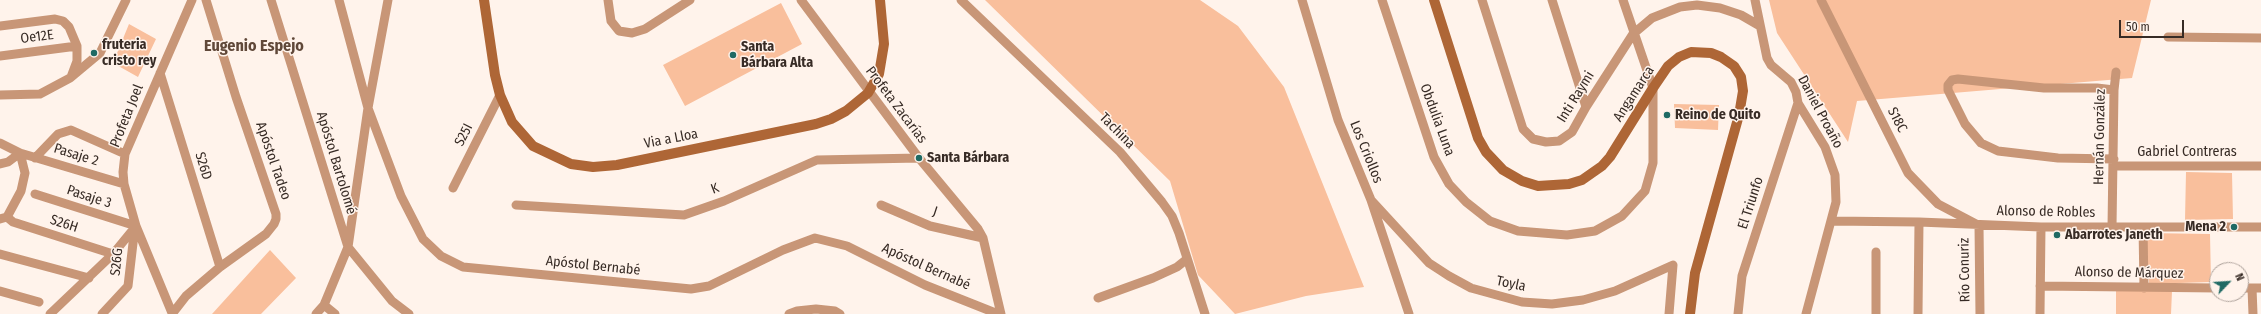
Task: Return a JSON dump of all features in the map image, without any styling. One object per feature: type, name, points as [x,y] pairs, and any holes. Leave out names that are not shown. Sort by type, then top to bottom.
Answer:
[{"type":"street","points":[[0,95],[40,94],[70,78],[100,53],[126,0]]},
{"type":"street","name":"Profeta Joel","points":[[172,314],[136,226],[124,184],[125,154],[192,0]]},
{"type":"street","name":"Apóstol Tadeo","points":[[172,314],[186,296],[220,267],[271,229],[274,224],[276,214],[239,105],[206,0]]},
{"type":"street","name":"Apóstol Bartolomé","points":[[271,0],[348,247],[392,301],[409,314]]},
{"type":"street","name":"Apóstol Bernabé","points":[[339,0],[368,108],[401,196],[423,239],[441,256],[463,267],[691,289],[709,286],[783,250],[816,238],[847,246],[925,285],[998,314]]},
{"type":"street","points":[[316,314],[324,304],[348,247],[368,108],[388,0]]},
{"type":"street","name":"Via a Lloa","points":[[484,0],[495,75],[500,95],[512,122],[533,146],[571,164],[593,167],[617,165],[816,124],[846,111],[868,93],[879,74],[883,55],[884,34],[880,0]]},
{"type":"street","points":[[608,0],[611,21],[619,31],[632,33],[645,29],[690,0]]},
{"type":"street","name":"Profeta Zacarías","points":[[801,0],[868,93],[919,158],[978,229],[983,238],[1002,314]]},
{"type":"street","name":"Tachina","points":[[961,0],[1120,152],[1172,216],[1205,314]]},
{"type":"street","name":"Los Criollos","points":[[1302,0],[1338,120],[1371,200],[1409,314]]},
{"type":"street","name":"Obdulia Luna","points":[[1382,0],[1434,157],[1449,184],[1466,202],[1490,221],[1518,232],[1567,235],[1595,231],[1622,216],[1645,191],[1653,163],[1653,88]]},
{"type":"street","name":"Angamarca","points":[[1434,0],[1478,138],[1493,161],[1503,170],[1522,181],[1538,186],[1553,187],[1569,184],[1594,173],[1610,157],[1653,88],[1676,59],[1685,54],[1699,52],[1721,56],[1738,71],[1743,84],[1739,115],[1695,273],[1690,314]]},
{"type":"street","name":"Inti Raymi","points":[[1482,0],[1523,129],[1533,139],[1546,142],[1559,141],[1572,132],[1586,107],[1633,34],[1652,18],[1666,11],[1696,2],[1741,15],[1760,26]]},
{"type":"street","points":[[1552,0],[1586,107]]},
{"type":"street","points":[[1622,0],[1653,88]]},
{"type":"street","name":"Daniel Proaño","points":[[1755,0],[1767,58],[1771,65],[1791,82],[1796,92],[1798,103],[1825,147],[1834,175],[1836,202],[1806,314]]},
{"type":"street","name":"S18C","points":[[1821,0],[1908,173],[1938,204],[1979,225]]},
{"type":"street","points":[[0,26],[55,19],[63,21],[69,27],[77,46],[77,61],[70,78]]},
{"type":"street","points":[[2168,37],[2261,38]]},
{"type":"street","name":"Oe12E","points":[[0,56],[77,46]]},
{"type":"street","name":"Hernán González","points":[[2112,227],[2114,90],[2116,72]]},
{"type":"street","name":"S26D","points":[[160,73],[220,267]]},
{"type":"street","name":"Gabriel Contreras","points":[[2114,90],[2097,88],[2044,88],[1958,79],[1952,80],[1948,85],[1948,90],[1965,124],[1981,143],[1998,152],[2114,163],[2261,166]]},
{"type":"street","name":"S25I","points":[[453,188],[500,95]]},
{"type":"street","name":"El Triunfo","points":[[1738,314],[1742,276],[1798,103]]},
{"type":"street","points":[[35,158],[58,134],[71,130],[125,154]]},
{"type":"street","name":"Pasaje 2","points":[[0,143],[20,153],[35,158],[124,184]]},
{"type":"street","points":[[0,164],[8,162],[20,153],[25,173],[24,181],[15,205],[4,218]]},
{"type":"street","name":"K","points":[[516,205],[684,215],[724,201],[816,160],[919,158]]},
{"type":"street","name":"Pasaje 3","points":[[35,194],[136,226]]},
{"type":"street","name":"Toyla","points":[[1371,200],[1430,262],[1449,276],[1470,288],[1522,302],[1552,304],[1583,300],[1615,291],[1673,264],[1669,314]]},
{"type":"street","name":"J","points":[[881,205],[930,226],[983,238]]},
{"type":"street","name":"S26H","points":[[4,218],[113,254]]},
{"type":"street","name":"Alonso de Robles","points":[[1832,221],[1919,222],[2041,227],[2261,227]]},
{"type":"street","points":[[1918,314],[1919,222]]},
{"type":"street","name":"Río Conuriz","points":[[1979,225],[1980,314]]},
{"type":"street","points":[[50,314],[113,254],[136,226]]},
{"type":"street","name":"S26G","points":[[102,314],[128,286],[136,226]]},
{"type":"street","points":[[2040,314],[2041,227]]},
{"type":"street","points":[[2143,227],[2144,288]]},
{"type":"street","points":[[1876,252],[1876,314]]},
{"type":"street","points":[[0,254],[89,278]]},
{"type":"street","points":[[1098,298],[1153,278],[1177,267],[1187,259]]},
{"type":"street","name":"Alonso de Márquez","points":[[2040,286],[2209,288]]},
{"type":"street","points":[[2253,314],[2257,288]]},
{"type":"street","points":[[0,290],[39,302]]},
{"type":"street","points":[[324,304],[335,314]]},
{"type":"street","points":[[789,314],[796,311],[816,309],[835,311],[840,314]]},
{"type":"shaded area","points":[[985,0],[1200,0],[1238,26],[1284,87],[1364,287],[1306,296],[1235,314],[1198,275],[1170,181]]},
{"type":"shaded area","points":[[1769,0],[2151,0],[2132,78],[1857,101],[1848,142],[1777,33]]},
{"type":"shaded area","name":"Santa Bárbara Alta","points":[[781,3],[802,44],[685,106],[663,65]]},
{"type":"shaded area","points":[[129,24],[156,39],[138,77],[113,63]]},
{"type":"shaded area","points":[[1674,104],[1719,105],[1718,130],[1675,128]]},
{"type":"shaded area","points":[[2186,172],[2232,173],[2233,219],[2185,220]]},
{"type":"shaded area","points":[[2146,233],[2210,234],[2209,282],[2149,284]]},
{"type":"shaded area","points":[[270,250],[296,278],[261,314],[212,314]]},
{"type":"shaded area","points":[[2116,291],[2172,291],[2171,314],[2116,314]]},
{"type":"place","name":"fruteria cristo rey","points":[[94,53]]},
{"type":"place","name":"Santa Bárbara Alta","points":[[733,55]]},
{"type":"place","name":"Reino de Quito","points":[[1667,115]]},
{"type":"place","name":"Santa Bárbara","points":[[919,158]]},
{"type":"place","name":"Mena 2","points":[[2234,227]]},
{"type":"place","name":"Abarrotes Janeth","points":[[2057,235]]},
{"type":"district","name":"Eugenio Espejo","points":[[254,47]]}]
